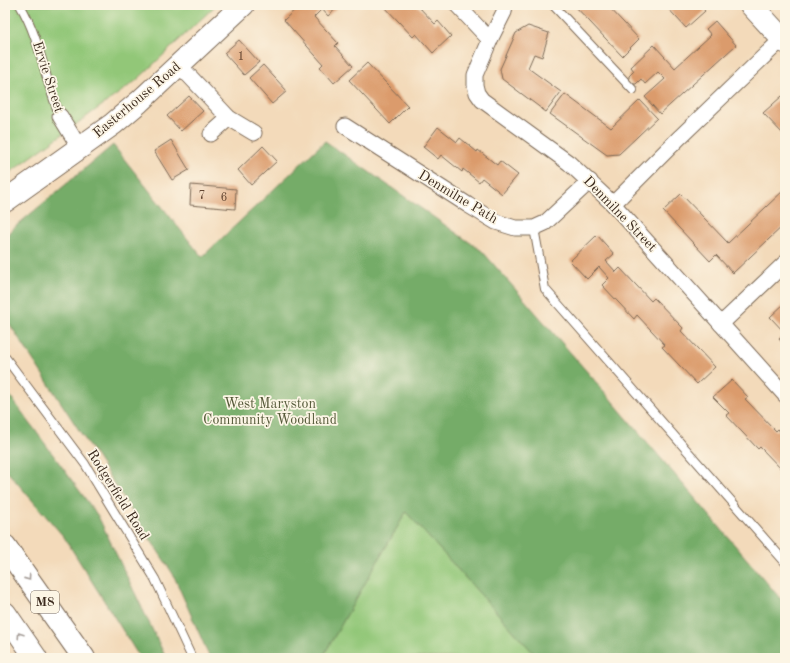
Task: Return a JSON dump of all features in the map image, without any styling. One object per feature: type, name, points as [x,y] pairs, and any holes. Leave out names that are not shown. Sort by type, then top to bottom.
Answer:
[{"type":"main road","name":"Easterhouse Road","points":[[5,201],[113,124],[243,5]]},
{"type":"main road","points":[[751,5],[784,40]]},
{"type":"main road","name":"M8","points":[[5,546],[84,658]]},
{"type":"main road","points":[[5,613],[36,658]]},
{"type":"street","points":[[456,5],[490,40]]},
{"type":"street","name":"Denmilne Street","points":[[506,5],[475,75],[475,85],[482,100],[569,163],[590,181],[613,204],[785,395]]},
{"type":"street","points":[[613,204],[679,138],[784,40]]},
{"type":"street","points":[[179,65],[229,118],[254,133]]},
{"type":"street","name":"Ervie Street","points":[[60,116],[79,147]]},
{"type":"street","points":[[211,134],[229,118]]},
{"type":"street","name":"Denmilne Path","points":[[345,126],[496,222],[515,228],[534,228]]},
{"type":"street","points":[[534,228],[544,223],[590,181]]},
{"type":"street","points":[[721,324],[785,263]]},
{"type":"lane","name":"Ervie Street","points":[[20,5],[40,48],[49,86],[60,116]]},
{"type":"lane","points":[[553,5],[633,90]]},
{"type":"lane","points":[[534,228],[545,289],[785,562]]},
{"type":"lane","name":"Rodgerfield Road","points":[[5,357],[85,464],[155,579],[192,658]]},
{"type":"green space","points":[[5,5],[216,5],[137,80],[5,176]]},
{"type":"green space","name":"West Maryston Community Woodland","points":[[325,141],[482,251],[785,604],[785,658],[538,658],[406,512],[322,658],[210,658],[173,574],[5,317],[5,239],[10,231],[113,145],[202,257]]},
{"type":"green space","points":[[5,389],[98,516],[166,658],[140,658],[64,537],[5,469]]},
{"type":"green space","points":[[406,512],[538,658],[322,658]]},
{"type":"building","points":[[300,5],[303,5],[308,10],[313,5],[340,5],[328,16],[322,9],[314,17],[338,43],[335,46],[353,66],[334,83],[320,67],[323,64],[284,20]]},
{"type":"building","points":[[417,5],[435,24],[438,21],[451,36],[433,53],[416,34],[413,37],[384,6]]},
{"type":"building","points":[[574,5],[607,5],[639,39],[622,56]]},
{"type":"building","points":[[665,5],[700,5],[705,11],[686,28]]},
{"type":"building","points":[[715,21],[736,45],[660,114],[645,97],[665,79],[658,72],[645,84],[641,79],[636,84],[632,84],[629,80],[629,76],[634,71],[631,67],[654,45],[675,68],[711,35],[706,29]]},
{"type":"building","points":[[528,26],[549,33],[542,57],[534,54],[528,68],[561,92],[546,112],[502,79],[500,69],[516,33]]},
{"type":"building","points":[[239,40],[259,62],[244,75],[224,53]]},
{"type":"building","points":[[367,63],[408,106],[390,124],[349,80]]},
{"type":"building","points":[[263,65],[287,91],[272,104],[249,78]]},
{"type":"building","points":[[565,94],[611,128],[640,100],[657,118],[619,154],[607,155],[550,114]]},
{"type":"building","points":[[189,96],[203,111],[181,131],[167,116]]},
{"type":"building","points":[[782,96],[785,100],[785,136],[763,113]]},
{"type":"building","points":[[438,127],[457,142],[460,138],[477,152],[478,150],[497,165],[500,161],[518,175],[502,194],[482,178],[479,182],[463,169],[462,172],[441,155],[438,159],[423,147]]},
{"type":"building","points":[[171,140],[189,170],[172,180],[154,151]]},
{"type":"building","points":[[263,146],[277,161],[251,185],[238,170]]},
{"type":"building","points":[[191,185],[236,189],[235,209],[190,205]]},
{"type":"building","points":[[785,189],[785,224],[733,273],[716,255],[710,261],[663,211],[681,194],[728,243]]},
{"type":"building","points":[[597,235],[614,254],[606,261],[616,272],[620,268],[651,301],[654,298],[683,328],[681,331],[715,367],[697,384],[662,347],[665,345],[637,315],[634,319],[602,285],[609,278],[599,267],[587,279],[570,261]]},
{"type":"building","points":[[785,303],[785,333],[770,317]]},
{"type":"building","points":[[785,334],[785,346],[779,339]]},
{"type":"building","points":[[732,380],[748,397],[745,399],[776,431],[778,429],[785,437],[785,473],[760,447],[758,449],[726,415],[729,413],[713,397]]}]
